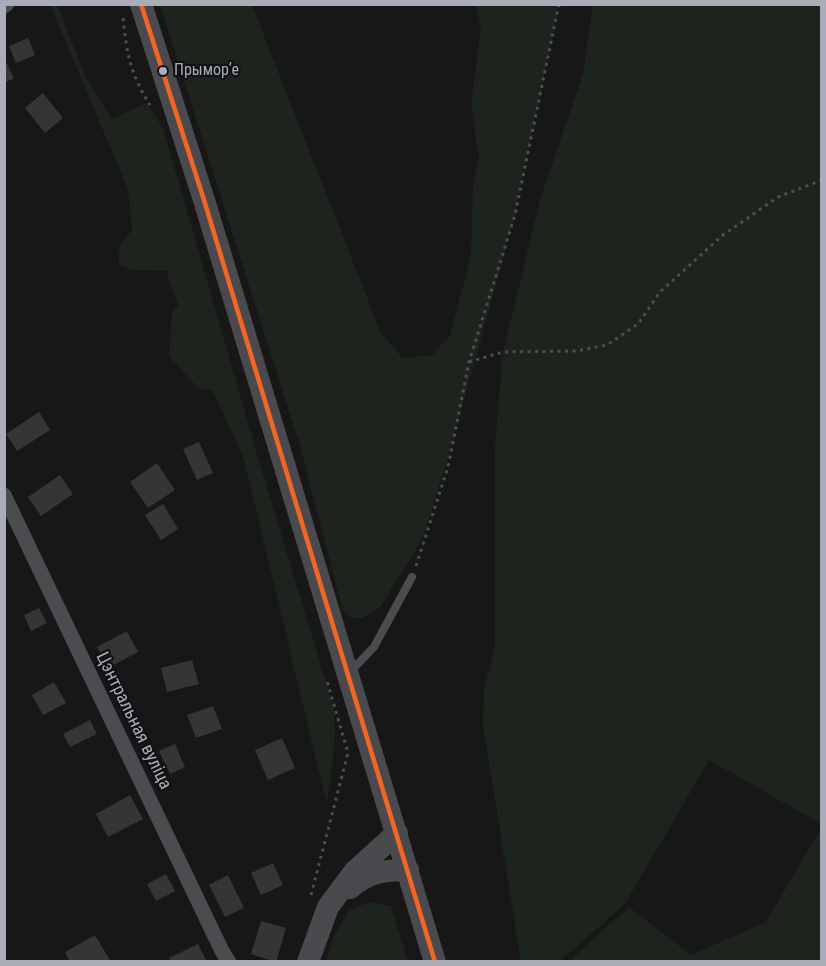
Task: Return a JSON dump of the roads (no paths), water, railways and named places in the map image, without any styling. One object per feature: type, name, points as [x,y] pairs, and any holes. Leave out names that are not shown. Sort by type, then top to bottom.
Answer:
[{"type":"main road","points":[[132,10],[204,200],[435,962]]},
{"type":"main road","points":[[308,962],[319,902],[397,833]]},
{"type":"main road","points":[[319,902],[384,870],[408,870]]},
{"type":"street","name":"Цэнтральная вуліца","points":[[4,495],[229,962]]},
{"type":"lane","points":[[348,674],[374,647],[412,577]]},
{"type":"place","name":"Прыморʼе","points":[[163,71]]}]
